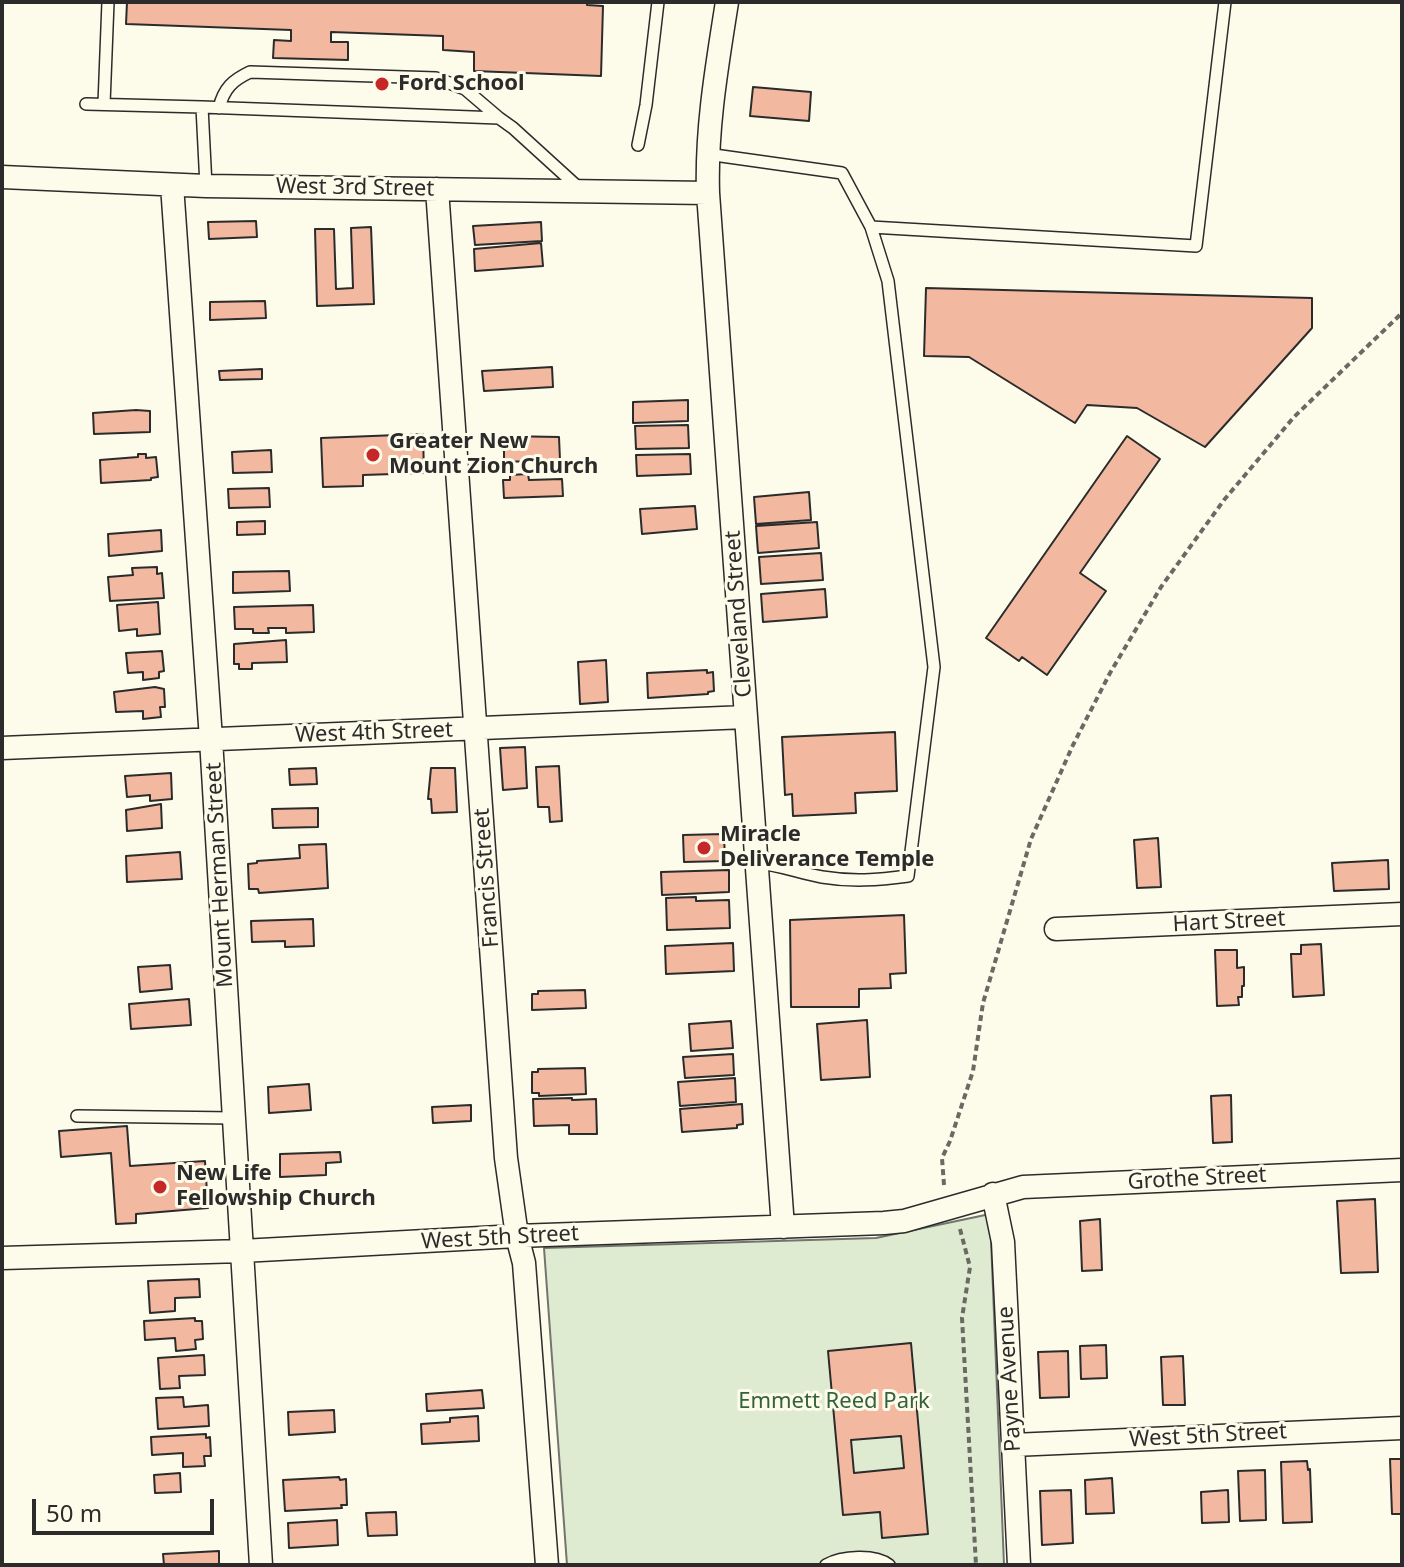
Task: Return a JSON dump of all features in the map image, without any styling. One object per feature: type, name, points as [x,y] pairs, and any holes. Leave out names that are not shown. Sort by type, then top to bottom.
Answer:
[{"type":"street","name":"Cleveland Street","points":[[727,2],[712,99],[707,154],[708,193],[783,1227]]},
{"type":"street","name":"West 3rd Street","points":[[2,177],[206,186],[708,193]]},
{"type":"street","name":"Mount Herman Street","points":[[172,185],[211,739],[261,1565]]},
{"type":"street","name":"Francis Street","points":[[437,189],[506,1158],[524,1263],[547,1565]]},
{"type":"street","name":"West 4th Street","points":[[2,748],[746,717]]},
{"type":"street","name":"Hart Street","points":[[1056,929],[1402,914]]},
{"type":"street","name":"Grothe Street","points":[[993,1194],[1023,1187],[1402,1170]]},
{"type":"street","name":"West 5th Street","points":[[2,1258],[242,1251],[517,1236],[904,1221],[993,1194]]},
{"type":"street","name":"Payne Avenue","points":[[993,1194],[1003,1242],[1019,1565]]},
{"type":"street","name":"West 5th Street","points":[[1013,1445],[1402,1428]]},
{"type":"lane","points":[[104,104],[108,2]]},
{"type":"lane","points":[[638,145],[658,2]]},
{"type":"lane","points":[[871,227],[1196,246],[1225,2]]},
{"type":"lane","points":[[219,108],[222,94],[234,79],[250,72],[436,78],[465,89],[584,192]]},
{"type":"lane","points":[[86,104],[499,118]]},
{"type":"lane","points":[[202,107],[206,186]]},
{"type":"lane","points":[[707,154],[842,173],[871,227],[888,281],[934,667],[908,876],[861,882],[818,877],[778,864],[755,863]]},
{"type":"lane","points":[[77,1116],[234,1118]]},
{"type":"lane","points":[[826,1565],[844,1559],[863,1558],[880,1559],[889,1565]]},
{"type":"path","points":[[947,1190],[943,1182],[942,1158],[973,1071],[983,1003],[1031,839],[1110,673],[1161,587],[1224,500],[1294,417],[1402,313]]},
{"type":"path","points":[[958,1223],[970,1267],[962,1318],[976,1565]]},
{"type":"green space","name":"Emmett Reed Park","points":[[990,1214],[1004,1565],[567,1565],[544,1248],[876,1238]]},
{"type":"building","points":[[127,2],[587,2],[587,5],[603,6],[601,76],[474,71],[474,52],[443,50],[443,36],[331,32],[331,42],[348,42],[348,60],[273,58],[274,40],[291,41],[291,30],[126,24]]},
{"type":"building","points":[[753,87],[811,92],[809,121],[750,116]]},
{"type":"building","points":[[256,221],[257,237],[209,239],[208,222]]},
{"type":"building","points":[[541,222],[542,241],[475,245],[473,226]]},
{"type":"building","points":[[371,227],[374,304],[317,306],[315,229],[334,229],[336,289],[353,288],[351,228]]},
{"type":"building","points":[[541,243],[543,266],[475,271],[474,249]]},
{"type":"building","points":[[926,288],[1312,298],[1312,328],[1205,447],[1137,408],[1087,405],[1075,423],[969,357],[924,356]]},
{"type":"building","points":[[265,301],[266,318],[210,320],[210,302]]},
{"type":"building","points":[[552,367],[553,387],[484,391],[482,371]]},
{"type":"building","points":[[262,369],[262,379],[220,380],[219,371]]},
{"type":"building","points":[[688,400],[688,421],[633,423],[633,402]]},
{"type":"building","points":[[150,411],[150,432],[94,434],[93,413]]},
{"type":"building","points":[[688,425],[689,448],[636,449],[635,426]]},
{"type":"building","name":"Greater New Mount Zion Church","points":[[423,434],[424,473],[363,475],[363,486],[323,487],[321,438]]},
{"type":"building","points":[[504,436],[559,437],[560,460],[504,462]]},
{"type":"building","points":[[1127,436],[1160,459],[1080,573],[1106,591],[1047,675],[1022,657],[1019,661],[986,638]]},
{"type":"building","points":[[271,450],[272,472],[233,473],[232,452]]},
{"type":"building","points":[[138,454],[146,454],[146,458],[156,457],[158,477],[101,483],[100,460],[138,457]]},
{"type":"building","points":[[690,454],[691,474],[637,476],[636,455]]},
{"type":"building","points":[[528,474],[529,480],[562,479],[563,496],[504,498],[503,480],[510,480],[510,475]]},
{"type":"building","points":[[269,488],[270,507],[229,508],[228,489]]},
{"type":"building","points":[[809,492],[811,520],[756,524],[754,497]]},
{"type":"building","points":[[695,506],[697,529],[642,534],[640,509]]},
{"type":"building","points":[[265,521],[265,534],[237,535],[237,522]]},
{"type":"building","points":[[817,522],[819,548],[758,553],[756,526]]},
{"type":"building","points":[[161,530],[162,551],[109,556],[108,534]]},
{"type":"building","points":[[821,553],[823,580],[761,584],[759,557]]},
{"type":"building","points":[[157,567],[157,574],[162,573],[164,598],[110,601],[108,577],[133,575],[132,568]]},
{"type":"building","points":[[289,571],[290,591],[233,593],[233,572]]},
{"type":"building","points":[[825,589],[827,617],[763,622],[761,594]]},
{"type":"building","points":[[158,602],[160,634],[137,636],[137,629],[119,631],[117,605]]},
{"type":"building","points":[[313,605],[314,632],[286,633],[286,628],[268,628],[269,633],[253,633],[253,629],[235,629],[234,607]]},
{"type":"building","points":[[286,640],[287,662],[252,663],[252,669],[239,669],[239,664],[234,664],[234,644]]},
{"type":"building","points":[[162,651],[164,671],[159,672],[159,678],[143,680],[143,672],[128,673],[126,653]]},
{"type":"building","points":[[606,660],[608,702],[580,704],[578,662]]},
{"type":"building","points":[[707,670],[707,673],[713,672],[714,691],[708,694],[648,698],[647,673]]},
{"type":"building","points":[[155,687],[164,689],[165,707],[160,707],[161,717],[143,719],[143,711],[116,712],[114,692]]},
{"type":"building","points":[[895,732],[897,791],[855,793],[856,813],[793,816],[792,794],[785,795],[782,737]]},
{"type":"building","points":[[525,747],[527,788],[503,790],[500,748]]},
{"type":"building","points":[[559,766],[562,821],[550,822],[549,807],[538,807],[536,767]]},
{"type":"building","points":[[316,768],[317,784],[290,785],[289,769]]},
{"type":"building","points":[[431,768],[455,768],[457,812],[432,813],[431,799],[428,799]]},
{"type":"building","points":[[171,773],[172,799],[150,801],[150,795],[127,797],[125,776]]},
{"type":"building","points":[[161,804],[162,828],[127,831],[126,810]]},
{"type":"building","points":[[318,808],[318,827],[273,828],[272,809]]},
{"type":"building","name":"Miracle Deliverance Temple","points":[[724,834],[725,861],[684,862],[683,835]]},
{"type":"building","points":[[1158,838],[1161,887],[1137,888],[1134,840]]},
{"type":"building","points":[[326,844],[328,888],[259,893],[258,889],[249,889],[248,864],[300,858],[299,845]]},
{"type":"building","points":[[180,852],[182,879],[127,882],[126,856]]},
{"type":"building","points":[[1388,860],[1389,889],[1334,891],[1332,863]]},
{"type":"building","points":[[729,870],[729,892],[662,895],[661,872]]},
{"type":"building","points":[[696,897],[696,901],[729,900],[730,928],[667,930],[666,898]]},
{"type":"building","points":[[904,915],[906,973],[890,974],[891,988],[859,989],[859,1007],[791,1007],[790,920]]},
{"type":"building","points":[[313,919],[314,946],[285,947],[285,941],[252,942],[251,921]]},
{"type":"building","points":[[733,943],[734,971],[666,974],[665,946]]},
{"type":"building","points":[[1321,944],[1324,995],[1293,997],[1291,954],[1301,954],[1301,945]]},
{"type":"building","points":[[1215,950],[1237,950],[1237,968],[1244,967],[1244,986],[1242,997],[1238,997],[1239,1005],[1217,1006]]},
{"type":"building","points":[[170,965],[172,989],[140,992],[138,967]]},
{"type":"building","points":[[585,990],[586,1008],[532,1010],[532,994],[538,994],[538,991]]},
{"type":"building","points":[[189,999],[191,1025],[131,1029],[129,1004]]},
{"type":"building","points":[[867,1020],[870,1077],[821,1080],[817,1024]]},
{"type":"building","points":[[731,1021],[733,1048],[691,1051],[689,1024]]},
{"type":"building","points":[[733,1054],[734,1075],[685,1078],[683,1057]]},
{"type":"building","points":[[585,1068],[586,1094],[539,1096],[539,1093],[532,1093],[532,1072],[538,1072],[538,1069]]},
{"type":"building","points":[[735,1078],[736,1102],[680,1106],[678,1082]]},
{"type":"building","points":[[309,1084],[311,1110],[269,1113],[268,1087]]},
{"type":"building","points":[[1231,1095],[1232,1142],[1213,1143],[1211,1096]]},
{"type":"building","points":[[533,1099],[596,1099],[597,1134],[569,1134],[569,1125],[534,1126]]},
{"type":"building","points":[[742,1104],[743,1124],[737,1125],[737,1128],[682,1132],[680,1109]]},
{"type":"building","points":[[471,1105],[471,1121],[433,1123],[432,1107]]},
{"type":"building","name":"New Life Fellowship Church","points":[[127,1126],[130,1166],[205,1161],[208,1208],[136,1214],[136,1223],[116,1224],[111,1153],[61,1157],[59,1131]]},
{"type":"building","points":[[340,1152],[341,1162],[326,1163],[326,1175],[280,1177],[280,1154]]},
{"type":"building","points":[[1375,1199],[1378,1272],[1341,1273],[1337,1201]]},
{"type":"building","points":[[1100,1219],[1102,1270],[1082,1271],[1080,1221]]},
{"type":"building","points":[[199,1279],[200,1297],[175,1298],[175,1311],[150,1313],[148,1281]]},
{"type":"building","points":[[195,1318],[195,1321],[202,1321],[203,1339],[195,1340],[196,1349],[176,1351],[175,1338],[145,1340],[144,1321]]},
{"type":"building","points":[[911,1343],[928,1534],[882,1538],[880,1512],[843,1515],[828,1351]],"holes":[[[901,1436],[904,1468],[854,1473],[851,1440]]]},
{"type":"building","points":[[1106,1345],[1107,1378],[1081,1379],[1080,1346]]},
{"type":"building","points":[[1068,1351],[1069,1397],[1040,1398],[1038,1352]]},
{"type":"building","points":[[204,1355],[205,1375],[179,1376],[180,1388],[160,1389],[158,1358]]},
{"type":"building","points":[[1183,1356],[1185,1405],[1163,1405],[1161,1357]]},
{"type":"building","points":[[482,1390],[484,1408],[427,1411],[426,1394]]},
{"type":"building","points":[[183,1397],[184,1407],[208,1405],[209,1426],[158,1429],[156,1398]]},
{"type":"building","points":[[334,1410],[335,1432],[289,1435],[288,1412]]},
{"type":"building","points":[[478,1416],[479,1441],[422,1444],[421,1424]]},
{"type":"building","points":[[206,1434],[206,1438],[210,1437],[211,1456],[204,1456],[205,1466],[183,1467],[183,1453],[152,1455],[151,1437]]},
{"type":"building","points":[[1401,1457],[1402,1514],[1392,1514],[1390,1459]]},
{"type":"building","points":[[1307,1461],[1312,1522],[1283,1523],[1281,1462]]},
{"type":"building","points":[[1265,1470],[1266,1520],[1240,1521],[1238,1471]]},
{"type":"building","points":[[180,1473],[181,1492],[155,1493],[154,1475]]},
{"type":"building","points":[[339,1477],[340,1480],[346,1479],[347,1505],[341,1505],[342,1508],[285,1511],[283,1480]]},
{"type":"building","points":[[1112,1478],[1114,1513],[1086,1514],[1085,1480]]},
{"type":"building","points":[[1071,1490],[1073,1543],[1042,1545],[1040,1491]]},
{"type":"building","points":[[1228,1490],[1229,1522],[1202,1523],[1201,1492]]},
{"type":"building","points":[[396,1512],[397,1535],[368,1536],[366,1513]]},
{"type":"building","points":[[337,1520],[338,1545],[289,1548],[288,1523]]},
{"type":"building","points":[[219,1551],[219,1565],[164,1565],[163,1554]]},
{"type":"place","name":"Ford School","points":[[382,84]]},
{"type":"place","name":"Greater New Mount Zion Church","points":[[373,455]]},
{"type":"place","name":"Miracle Deliverance Temple","points":[[704,848]]},
{"type":"place","name":"New Life Fellowship Church","points":[[160,1187]]}]
